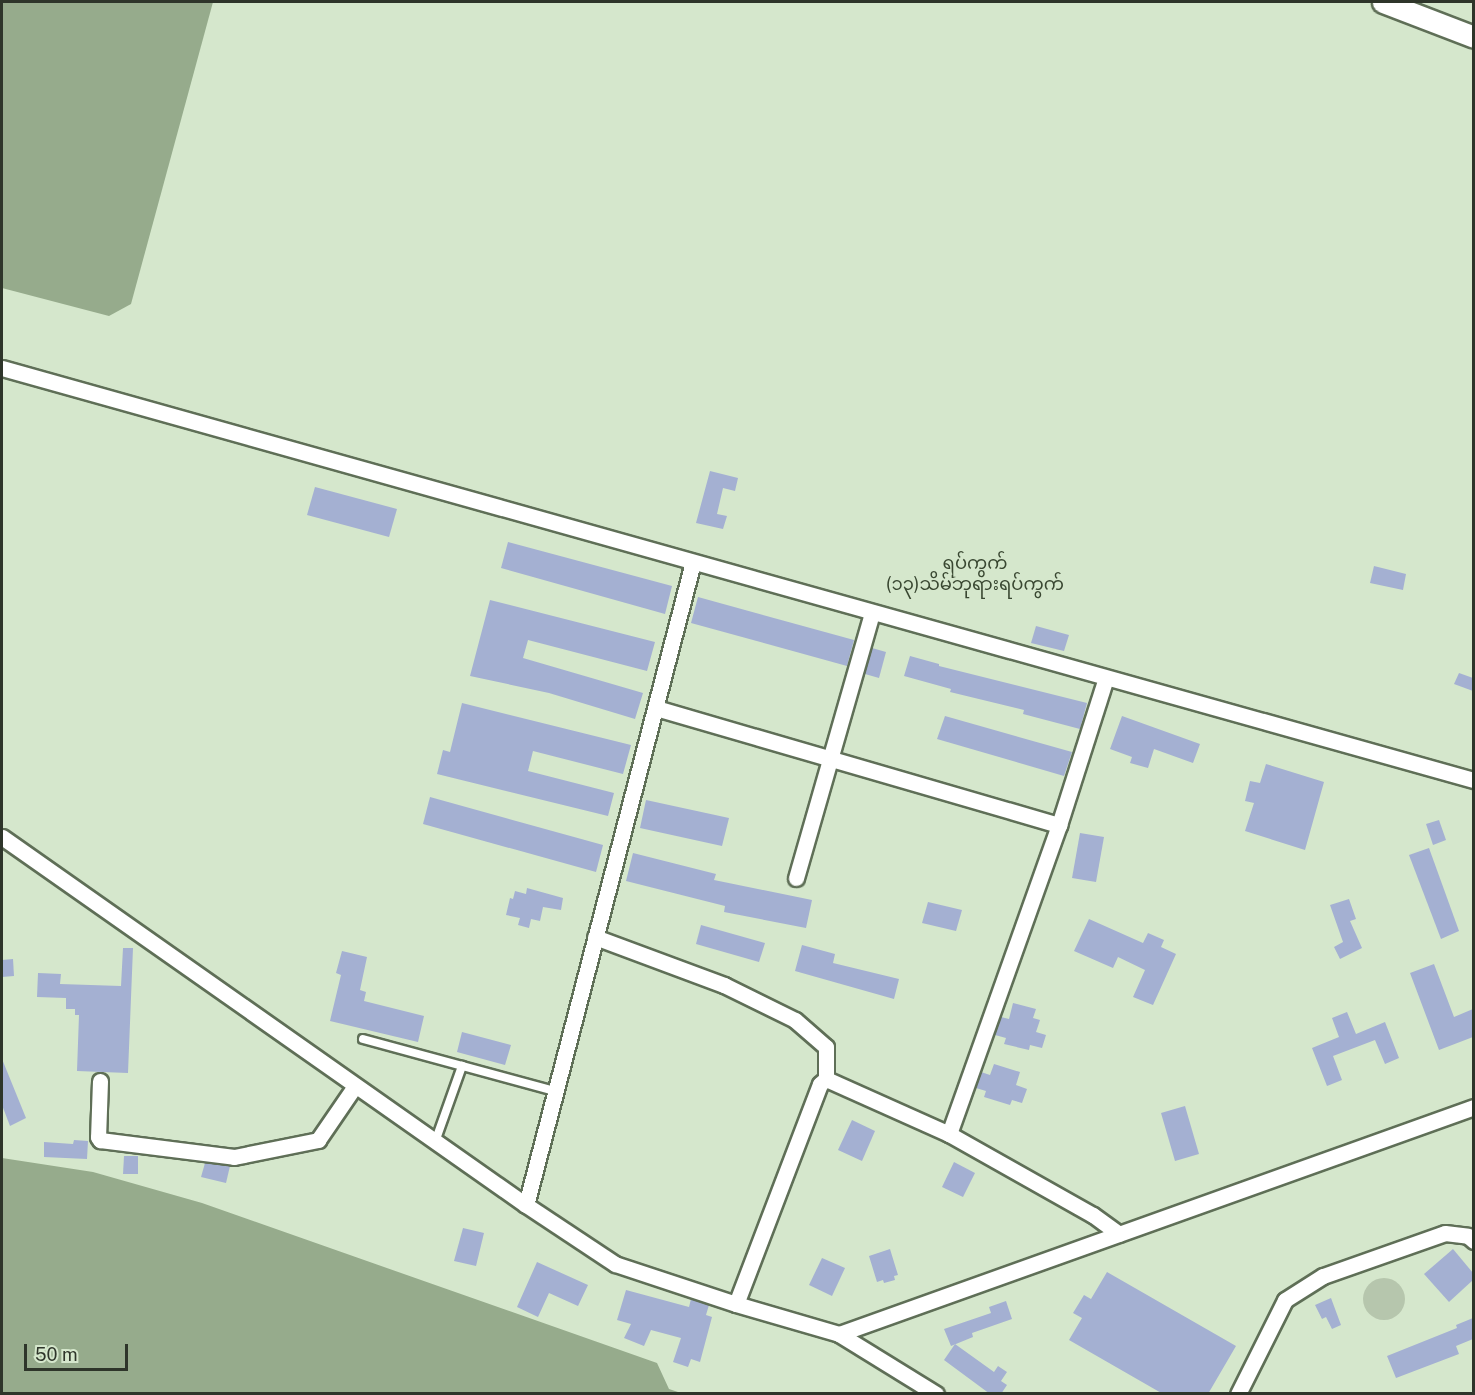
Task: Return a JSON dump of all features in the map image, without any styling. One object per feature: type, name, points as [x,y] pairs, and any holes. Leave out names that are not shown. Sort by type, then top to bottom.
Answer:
[{"type":"main road","points":[[1383,2],[1473,37]]},
{"type":"street","points":[[2,368],[1473,780]]},
{"type":"street","points":[[526,1205],[693,562]]},
{"type":"street","points":[[796,878],[872,613]]},
{"type":"street","points":[[949,1134],[1059,825],[1106,678]]},
{"type":"street","points":[[656,708],[1059,825]]},
{"type":"street","points":[[2,837],[435,1142],[615,1264],[736,1305],[838,1334],[936,1394]]},
{"type":"street","points":[[595,937],[724,985],[795,1020],[826,1047],[826,1079]]},
{"type":"street","points":[[826,1079],[949,1134],[1093,1215],[1119,1234]]},
{"type":"street","points":[[736,1305],[820,1084],[826,1079]]},
{"type":"street","points":[[100,1080],[98,1137],[100,1140],[234,1157],[318,1140],[355,1086]]},
{"type":"street","points":[[838,1334],[1473,1107]]},
{"type":"street","points":[[1238,1394],[1286,1300],[1295,1294],[1323,1276],[1445,1233],[1467,1236],[1473,1241]]},
{"type":"lane","points":[[363,1039],[555,1091]]},
{"type":"lane","points":[[435,1142],[462,1066]]},
{"type":"shaded area","points":[[2,2],[213,2],[131,304],[109,316],[2,288]]},
{"type":"shaded area","points":[[2,1158],[93,1172],[202,1203],[657,1363],[669,1389],[681,1393],[2,1393]]},
{"type":"shaded area","points":[[1384,1278],[1399,1284],[1405,1299],[1399,1314],[1384,1320],[1369,1314],[1363,1299],[1369,1284]]},
{"type":"building","points":[[710,471],[738,478],[735,491],[723,488],[717,514],[727,516],[723,529],[696,523]]},
{"type":"building","points":[[315,487],[397,509],[389,537],[307,515]]},
{"type":"building","points":[[508,542],[672,586],[665,614],[501,568]]},
{"type":"building","points":[[1374,566],[1406,574],[1403,590],[1370,583]]},
{"type":"building","points":[[698,597],[854,640],[847,666],[691,623]]},
{"type":"building","points":[[490,600],[655,642],[647,671],[528,640],[523,658],[643,693],[635,719],[549,693],[470,676]]},
{"type":"building","points":[[1036,626],[1069,635],[1064,651],[1031,643]]},
{"type":"building","points":[[872,648],[886,652],[879,678],[865,674]]},
{"type":"building","points":[[910,656],[939,664],[939,666],[1087,703],[1080,729],[1023,714],[1024,710],[950,692],[951,689],[904,676]]},
{"type":"building","points":[[1459,673],[1473,678],[1473,691],[1454,684]]},
{"type":"building","points":[[462,703],[631,745],[623,774],[533,751],[528,771],[614,793],[608,816],[437,774],[443,750],[450,752]]},
{"type":"building","points":[[945,716],[1072,752],[1064,776],[937,739]]},
{"type":"building","points":[[1122,716],[1200,744],[1193,763],[1154,749],[1148,768],[1130,763],[1132,757],[1110,749]]},
{"type":"building","points":[[1266,764],[1324,782],[1305,850],[1245,831],[1254,803],[1245,801],[1250,781],[1260,783]]},
{"type":"building","points":[[430,797],[603,845],[596,872],[423,824]]},
{"type":"building","points":[[646,800],[729,818],[722,846],[640,828]]},
{"type":"building","points":[[1439,820],[1446,840],[1433,845],[1426,824]]},
{"type":"building","points":[[1080,833],[1104,837],[1096,882],[1072,878]]},
{"type":"building","points":[[1429,848],[1459,931],[1441,939],[1409,855]]},
{"type":"building","points":[[633,853],[716,874],[714,880],[812,900],[806,928],[724,912],[725,906],[626,881]]},
{"type":"building","points":[[527,888],[563,898],[561,910],[543,907],[540,921],[531,919],[529,928],[518,925],[520,918],[506,915],[510,898],[513,899],[515,891],[526,894]]},
{"type":"building","points":[[1349,899],[1356,919],[1350,921],[1362,948],[1340,959],[1334,947],[1343,942],[1330,905]]},
{"type":"building","points":[[928,902],[962,910],[956,931],[922,923]]},
{"type":"building","points":[[1089,919],[1143,943],[1148,933],[1164,940],[1161,947],[1176,954],[1153,1005],[1133,997],[1145,970],[1118,957],[1113,968],[1074,951]]},
{"type":"building","points":[[701,925],[765,943],[759,962],[696,944]]},
{"type":"building","points":[[802,945],[835,954],[833,963],[899,979],[894,999],[795,971]]},
{"type":"building","points":[[123,948],[133,948],[128,1073],[77,1071],[79,1015],[75,1015],[75,1009],[66,1009],[66,998],[37,997],[38,973],[61,974],[60,984],[121,986]]},
{"type":"building","points":[[342,951],[367,957],[360,990],[366,992],[364,1001],[424,1016],[418,1042],[330,1021],[341,975],[336,973]]},
{"type":"building","points":[[13,959],[14,976],[2,977],[2,960]]},
{"type":"building","points":[[1434,964],[1454,1017],[1473,1009],[1473,1037],[1439,1050],[1410,973]]},
{"type":"building","points":[[1013,1003],[1036,1009],[1033,1018],[1040,1020],[1036,1032],[1046,1035],[1042,1048],[1030,1045],[1029,1050],[1004,1044],[1006,1038],[995,1035],[1001,1017],[1009,1019]]},
{"type":"building","points":[[1347,1012],[1356,1034],[1385,1022],[1399,1058],[1385,1064],[1375,1040],[1333,1056],[1342,1080],[1327,1086],[1312,1048],[1339,1037],[1332,1018]]},
{"type":"building","points":[[462,1032],[511,1045],[505,1065],[457,1052]]},
{"type":"building","points":[[2,1059],[26,1118],[10,1126],[2,1105]]},
{"type":"building","points":[[994,1064],[1020,1072],[1016,1085],[1027,1089],[1022,1103],[1012,1100],[1010,1105],[984,1097],[986,1091],[976,1088],[981,1072],[990,1075]]},
{"type":"building","points":[[1185,1106],[1199,1154],[1175,1161],[1161,1113]]},
{"type":"building","points":[[852,1120],[875,1131],[862,1161],[838,1150]]},
{"type":"building","points":[[74,1140],[88,1141],[87,1159],[44,1157],[44,1142],[73,1144]]},
{"type":"building","points":[[124,1156],[138,1156],[138,1174],[123,1174]]},
{"type":"building","points":[[954,1162],[975,1173],[963,1197],[942,1187]]},
{"type":"building","points":[[205,1163],[230,1166],[226,1183],[201,1177]]},
{"type":"building","points":[[463,1228],[484,1233],[476,1266],[454,1261]]},
{"type":"building","points":[[890,1249],[898,1275],[894,1276],[895,1280],[877,1282],[869,1256]]},
{"type":"building","points":[[1453,1249],[1473,1273],[1473,1280],[1449,1302],[1424,1274]]},
{"type":"building","points":[[822,1258],[845,1268],[832,1296],[809,1285]]},
{"type":"building","points":[[537,1262],[588,1285],[578,1306],[549,1293],[538,1317],[517,1307]]},
{"type":"building","points":[[1107,1272],[1236,1346],[1208,1394],[1163,1394],[1069,1340],[1082,1318],[1073,1313],[1084,1295],[1091,1299]]},
{"type":"building","points":[[626,1290],[689,1307],[691,1299],[709,1305],[706,1315],[712,1317],[700,1362],[691,1359],[688,1367],[673,1362],[681,1338],[651,1330],[644,1346],[624,1338],[631,1324],[617,1320]]},
{"type":"building","points":[[1331,1298],[1341,1325],[1332,1329],[1326,1317],[1322,1319],[1315,1305]]},
{"type":"building","points":[[1006,1301],[1012,1319],[972,1333],[973,1337],[951,1346],[944,1329],[991,1313],[989,1307]]},
{"type":"building","points":[[1473,1318],[1473,1339],[1456,1346],[1459,1354],[1396,1378],[1387,1356],[1457,1328],[1456,1325]]},
{"type":"building","points":[[955,1344],[994,1372],[998,1366],[1007,1372],[1001,1381],[1007,1385],[1001,1394],[990,1394],[944,1360]]},
{"type":"district","name":"ရပ်ကွက် (၁၃)သိမ်ဘုရားရပ်ကွက်","points":[[975,574]]}]
